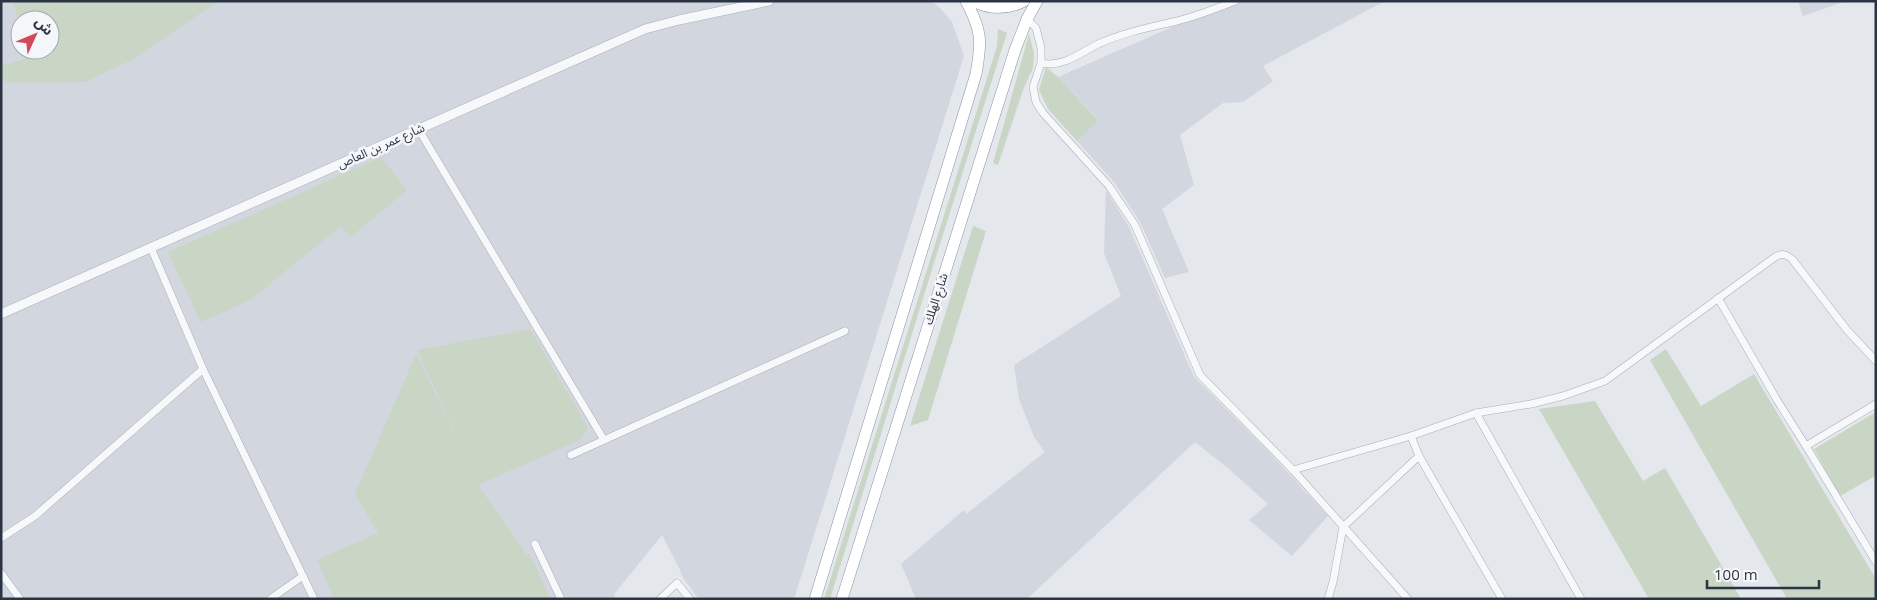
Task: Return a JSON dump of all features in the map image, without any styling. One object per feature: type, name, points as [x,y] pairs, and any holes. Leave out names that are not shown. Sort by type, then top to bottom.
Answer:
[{"type":"highway","points":[[815,599],[976,74],[981,49],[980,33],[966,1]]},
{"type":"highway","points":[[974,1],[998,8],[1017,5],[1024,1]]},
{"type":"highway","name":"شارع الهلك","points":[[842,599],[1015,50],[1027,18],[1037,1]]},
{"type":"street","name":"شارع عمر بن العاص","points":[[1,314],[646,29],[769,1]]},
{"type":"street","points":[[1041,63],[1062,63],[1122,34],[1175,21],[1235,1]]},
{"type":"street","points":[[1027,18],[1036,28],[1041,48],[1041,63],[1033,88],[1036,102],[1043,113],[1109,186],[1135,225],[1200,375],[1293,470],[1408,599]]},
{"type":"street","points":[[419,130],[604,440]]},
{"type":"street","points":[[151,248],[203,369],[314,599]]},
{"type":"street","points":[[1293,470],[1411,436],[1476,413],[1531,404],[1563,396],[1605,381],[1774,257],[1786,254],[1792,259],[1847,330],[1876,361]]},
{"type":"street","points":[[1718,298],[1777,400],[1876,562]]},
{"type":"street","points":[[571,455],[845,331]]},
{"type":"street","points":[[1,538],[35,516],[203,369]]},
{"type":"street","points":[[1806,446],[1876,404]]},
{"type":"street","points":[[1476,413],[1580,599]]},
{"type":"street","points":[[1411,436],[1420,456],[1502,599]]},
{"type":"street","points":[[1328,599],[1343,527],[1420,456]]},
{"type":"street","points":[[535,544],[561,599]]},
{"type":"street","points":[[1,573],[20,599]]},
{"type":"street","points":[[270,599],[303,576]]},
{"type":"street","points":[[660,599],[677,583],[690,599]]},
{"type":"shaded area","points":[[1,1],[12,1],[15,10],[10,10],[10,60],[20,60],[1,64]]},
{"type":"shaded area","points":[[219,1],[932,1],[939,7],[952,22],[964,56],[794,599],[699,599],[683,578],[662,535],[615,593],[614,599],[1,599],[1,79],[7,83],[134,59]]},
{"type":"shaded area","points":[[1231,1],[1385,1],[1263,66],[1273,81],[1243,102],[1223,103],[1180,135],[1194,185],[1162,209],[1189,272],[1165,278],[1140,222],[1114,182],[1077,141],[1098,119],[1058,77]]},
{"type":"shaded area","points":[[1798,1],[1846,1],[1803,16]]},
{"type":"shaded area","points":[[1106,190],[1129,227],[1194,377],[1268,451],[1328,516],[1292,556],[1249,520],[1268,504],[1195,442],[1027,599],[916,599],[901,564],[964,510],[966,514],[1045,452],[1034,437],[1019,399],[1014,365],[1121,296],[1104,253]]},
{"type":"green space","points":[[12,1],[219,1],[134,59],[85,82],[7,83],[1,79],[1,64],[20,60],[60,60],[60,10],[15,10]]},
{"type":"green space","points":[[998,29],[1007,33],[830,599],[824,599],[997,46]]},
{"type":"green space","points":[[1029,34],[1034,53],[1033,68],[1023,90],[998,165],[993,163]]},
{"type":"green space","points":[[1046,67],[1058,77],[1098,120],[1077,141],[1048,109],[1039,90]]},
{"type":"green space","points":[[381,157],[407,190],[351,237],[341,226],[249,301],[201,322],[168,252]]},
{"type":"green space","points":[[973,226],[986,231],[928,420],[910,426]]},
{"type":"green space","points":[[530,329],[588,428],[582,439],[478,485],[526,554],[530,554],[550,599],[334,599],[317,560],[378,533],[355,494],[416,354],[464,453],[417,350]]},
{"type":"green space","points":[[1666,349],[1701,406],[1754,374],[1876,579],[1876,599],[1787,599],[1650,360]]},
{"type":"green space","points":[[1595,401],[1643,481],[1665,468],[1741,599],[1649,599],[1539,409]]},
{"type":"green space","points":[[1876,412],[1876,477],[1840,496],[1814,449]]}]
